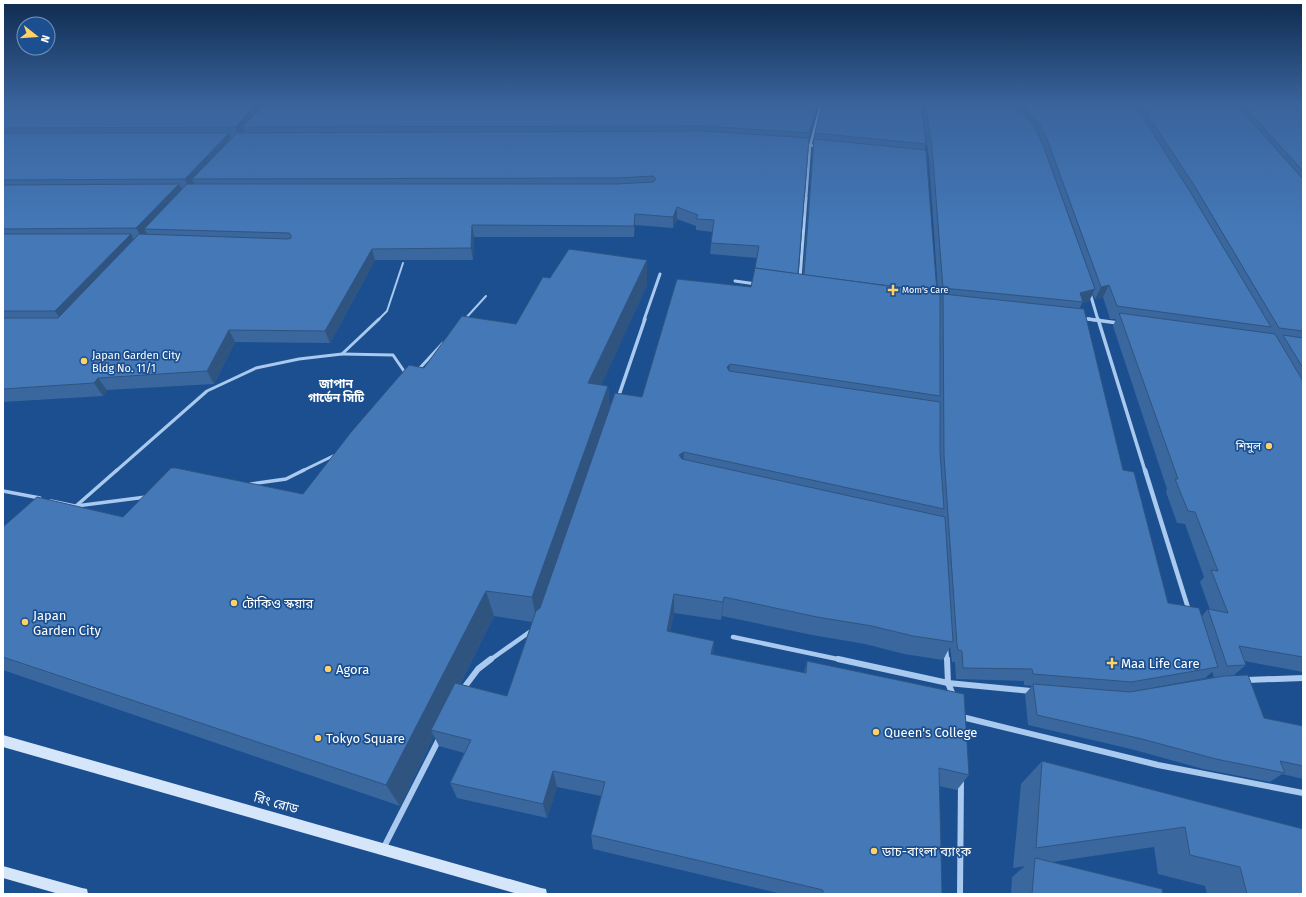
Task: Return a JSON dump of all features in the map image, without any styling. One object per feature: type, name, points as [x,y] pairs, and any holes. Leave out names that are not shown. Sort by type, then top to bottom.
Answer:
[{"type":"main road","name":"রিং রোড","points":[[3,741],[541,894]]},
{"type":"main road","points":[[3,872],[82,894]]},
{"type":"street","points":[[802,145],[826,147]]},
{"type":"street","points":[[800,282],[810,146]]},
{"type":"street","points":[[617,401],[660,274]]},
{"type":"street","points":[[735,282],[763,284]]},
{"type":"street","points":[[1089,291],[1190,614]]},
{"type":"street","points":[[1076,318],[1122,323]]},
{"type":"street","points":[[460,695],[478,669],[534,629]]},
{"type":"street","points":[[733,637],[948,683],[1041,692]]},
{"type":"street","points":[[946,644],[948,683],[956,703]]},
{"type":"street","points":[[1242,680],[1303,678]]},
{"type":"street","points":[[959,710],[962,717],[962,724]]},
{"type":"street","points":[[962,717],[1158,764],[1303,793]]},
{"type":"street","points":[[383,849],[443,730]]},
{"type":"street","points":[[960,894],[961,771]]},
{"type":"lane","points":[[342,354],[387,311],[403,263]]},
{"type":"lane","points":[[460,324],[486,296]]},
{"type":"lane","points":[[415,373],[445,340]]},
{"type":"lane","points":[[70,511],[207,391],[256,368],[299,359],[342,354],[393,355],[410,379]]},
{"type":"lane","points":[[247,484],[286,480],[339,453]]},
{"type":"lane","points":[[3,491],[76,506],[154,496]]},
{"type":"building","points":[[3,144],[219,144],[185,179],[3,180]]},
{"type":"building","points":[[226,144],[809,144],[798,274],[755,268],[759,246],[711,243],[714,220],[696,219],[698,215],[677,207],[673,217],[635,214],[634,226],[472,225],[471,248],[372,249],[325,331],[229,330],[207,371],[98,378],[94,383],[3,389],[3,318],[58,318],[139,234],[291,238],[289,233],[144,229],[187,184],[617,184],[653,182],[656,179],[653,176],[617,178],[192,179]]},
{"type":"building","points":[[814,144],[863,144],[926,150],[937,292],[804,275]]},
{"type":"building","points":[[932,144],[1043,144],[1095,289],[1080,293],[1083,302],[943,288]]},
{"type":"building","points":[[1049,144],[1160,144],[1271,327],[1117,306],[1109,285],[1101,287]]},
{"type":"building","points":[[1167,144],[1272,144],[1303,179],[1303,331],[1279,328],[1194,185]]},
{"type":"building","points":[[1278,144],[1303,144],[1303,171]]},
{"type":"building","points":[[179,184],[136,228],[3,229],[3,185]]},
{"type":"building","points":[[3,234],[131,234],[55,311],[3,311]]},
{"type":"building","points":[[569,249],[647,260],[588,383],[608,386],[532,597],[486,591],[386,785],[3,657],[3,527],[37,497],[123,517],[171,468],[303,494],[352,431],[409,365],[424,368],[462,316],[516,324],[543,277],[550,278]]},
{"type":"building","points":[[755,268],[940,293],[940,396],[730,364],[727,367],[729,371],[940,402],[940,451],[944,509],[684,452],[679,455],[682,459],[945,517],[953,642],[913,636],[872,626],[817,617],[724,597],[723,602],[674,594],[667,631],[714,641],[711,654],[806,673],[807,661],[964,694],[969,775],[939,768],[942,894],[823,894],[823,890],[591,835],[605,782],[553,771],[543,804],[450,783],[471,740],[431,730],[455,683],[507,696],[536,611],[540,608],[615,393],[642,397],[677,279],[751,287]]},
{"type":"building","points":[[943,294],[1084,309],[1123,470],[1134,472],[1168,603],[1199,608],[1218,667],[1131,682],[1033,674],[1032,669],[963,668],[962,651],[958,650],[957,645],[944,456]]},
{"type":"building","points":[[1119,313],[1275,334],[1303,381],[1303,657],[1239,646],[1246,665],[1227,666],[1208,609],[1228,613],[1211,570],[1218,571],[1195,512],[1188,511],[1175,479],[1178,479]]},
{"type":"building","points":[[1283,335],[1303,338],[1303,368]]},
{"type":"building","points":[[1248,675],[1264,718],[1303,726],[1303,766],[1280,761],[1285,773],[1216,759],[1142,739],[1037,715],[1033,684],[1130,692],[1224,676]]},
{"type":"building","points":[[1042,761],[1303,829],[1303,894],[1247,894],[1240,867],[1190,855],[1185,827],[1036,848]]},
{"type":"building","points":[[1035,858],[1162,889],[1163,894],[1032,894]]},
{"type":"place","name":"Mom's Care","points":[[893,290]]},
{"type":"place","name":"Japan Garden City Bldg No. 11/1","points":[[84,361]]},
{"type":"place","name":"শিমুল","points":[[1269,446]]},
{"type":"place","name":"টোকিও স্কয়ার","points":[[234,603]]},
{"type":"place","name":"Japan Garden City","points":[[25,622]]},
{"type":"place","name":"Maa Life Care","points":[[1112,663]]},
{"type":"place","name":"Agora","points":[[328,669]]},
{"type":"place","name":"Queen's College","points":[[876,732]]},
{"type":"place","name":"Tokyo Square","points":[[318,738]]},
{"type":"place","name":"ডাচ-বাংলা ব্যাংক","points":[[874,851]]},
{"type":"district","name":"জাপান গার্ডেন সিটি","points":[[336,391]]}]
